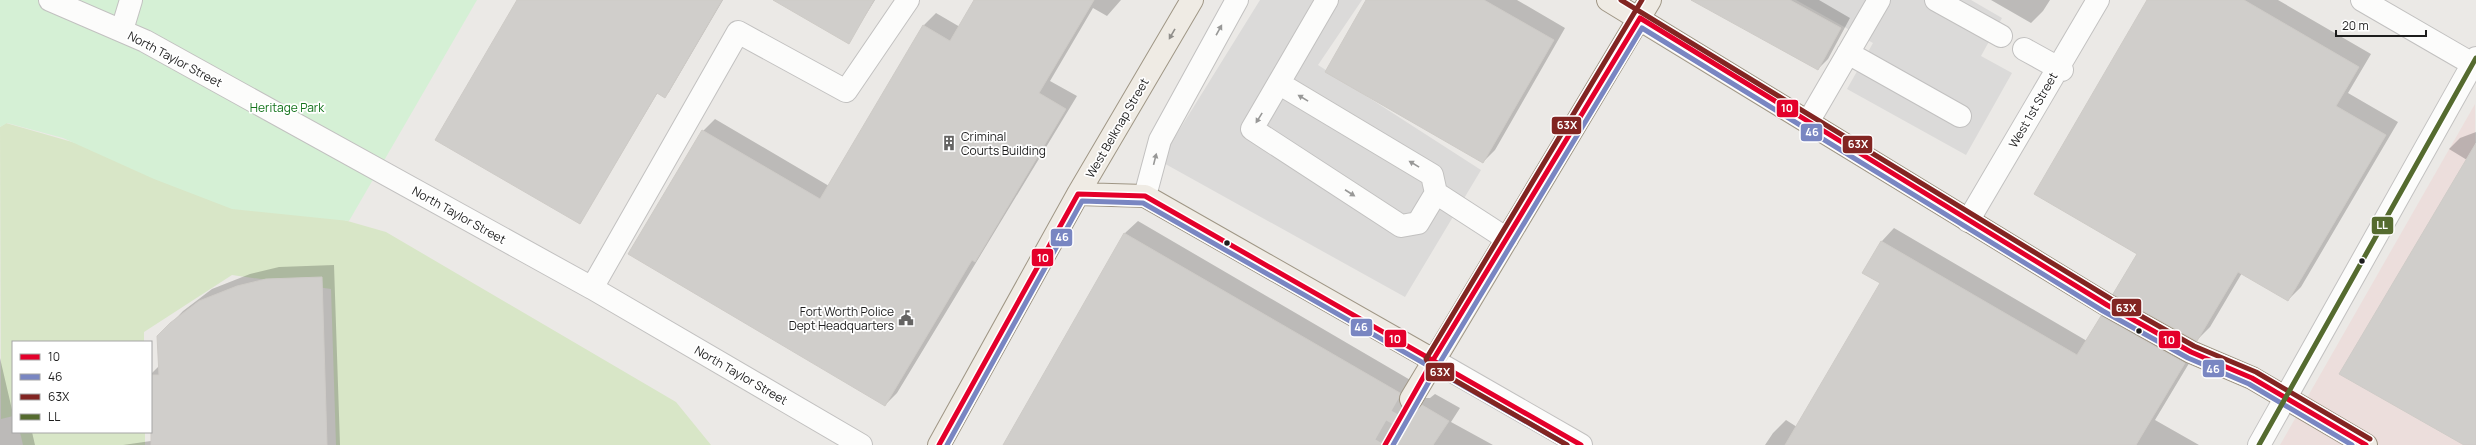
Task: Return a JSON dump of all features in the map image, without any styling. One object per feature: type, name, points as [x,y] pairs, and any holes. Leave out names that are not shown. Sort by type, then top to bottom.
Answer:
[{"type":"main road","name":"West Belknap Street","points":[[939,445],[1078,194],[1192,0]]},
{"type":"main road","points":[[1608,0],[1645,9],[1808,122],[1968,221],[2184,348],[2252,378],[2366,445]]},
{"type":"main road","points":[[1411,399],[1433,360],[1645,9]]},
{"type":"main road","points":[[1078,194],[1145,196],[1433,360]]},
{"type":"street","name":"North Taylor Street","points":[[50,0],[122,30],[592,288],[861,445]]},
{"type":"street","points":[[122,30],[131,0]]},
{"type":"street","points":[[592,288],[738,32],[846,91],[908,0]]},
{"type":"street","points":[[1145,196],[1160,140],[1237,0]]},
{"type":"street","points":[[1280,84],[1432,175],[1436,193],[1418,223],[1401,226],[1252,129],[1280,84],[1327,0]]},
{"type":"street","points":[[1936,0],[2001,36]]},
{"type":"street","name":"West 1st Street","points":[[1968,221],[2060,69],[2098,0]]},
{"type":"street","points":[[2259,445],[2475,63],[2362,0]]},
{"type":"street","points":[[1808,122],[1876,1]]},
{"type":"street","points":[[2024,49],[2060,69]]},
{"type":"street","points":[[1848,53],[1960,116]]},
{"type":"street","points":[[1436,193],[1507,239]]},
{"type":"street","points":[[1433,360],[1581,445]]},
{"type":"shaded area","points":[[1260,0],[1362,0],[1318,65],[1481,170],[1405,297],[1160,161]]},
{"type":"shaded area","points":[[1796,0],[1971,0],[2002,18],[1981,56],[2012,73],[1966,155],[1847,89],[1873,43]]},
{"type":"shaded area","points":[[2475,104],[2476,445],[2280,445]]},
{"type":"green space","name":"Heritage Park","points":[[0,0],[477,0],[349,221],[232,209],[154,179],[63,138],[7,123],[0,127]]},
{"type":"green space","points":[[6,123],[386,232],[676,402],[711,445],[336,445],[331,289],[232,275],[144,332],[144,341],[12,341],[12,416],[1,419],[0,127]]},
{"type":"green space","points":[[20,433],[145,433],[145,445],[23,445]]},
{"type":"building","points":[[517,0],[722,0],[665,98],[657,93],[580,224],[435,140]]},
{"type":"building","points":[[773,0],[874,0],[849,44]]},
{"type":"building","points":[[974,0],[1094,0],[1039,93],[1066,109],[975,262],[972,260],[885,406],[628,254],[702,130],[820,199],[923,25],[950,41]]},
{"type":"building","points":[[1366,0],[1484,0],[1554,40],[1483,163],[1325,72]]},
{"type":"building","points":[[1691,0],[1790,0],[1841,28],[1818,70]]},
{"type":"building","points":[[2147,0],[2244,0],[2359,67],[2336,106],[2386,135],[2288,301],[2238,272],[2197,341],[2113,294],[2137,254],[2034,194]]},
{"type":"building","points":[[2476,143],[2476,445],[2464,445],[2339,374]]},
{"type":"building","points":[[1124,233],[1400,393],[1400,405],[1405,410],[1417,410],[1422,405],[1449,421],[1433,445],[1003,445]]},
{"type":"building","points":[[1881,241],[2077,355],[2101,316],[2185,363],[2136,445],[1785,445],[1880,283],[1862,273]]},
{"type":"building","points":[[322,277],[327,445],[151,445],[152,375],[159,375],[157,336],[170,323],[199,301],[237,286],[266,279]]},
{"type":"tunnel","points":[[1385,445],[1411,399]]},
{"type":"transit line","name":"63X","points":[[1621,0],[2111,299],[2194,346],[2256,372],[2370,439]]},
{"type":"transit line","name":"63X","points":[[1567,445],[1430,366],[1426,359],[1642,0]]},
{"type":"transit line","name":"10","points":[[1385,445],[1433,360],[1640,18],[2107,305],[2191,352],[2252,378],[2366,445]]},
{"type":"transit line","name":"46","points":[[1393,445],[1439,364],[1642,28],[2103,311],[2188,358],[2249,384],[2352,445]]},
{"type":"transit line","name":"LL","points":[[2259,445],[2476,58]]},
{"type":"transit line","name":"10","points":[[939,445],[1078,194],[1145,196],[1581,445]]},
{"type":"transit line","name":"46","points":[[947,445],[1082,201],[1143,203],[1567,445]]},
{"type":"place","name":"Criminal Courts Building","points":[[949,143]]},
{"type":"place","name":"Fort Worth Police Dept Headquarters","points":[[906,318]]}]
